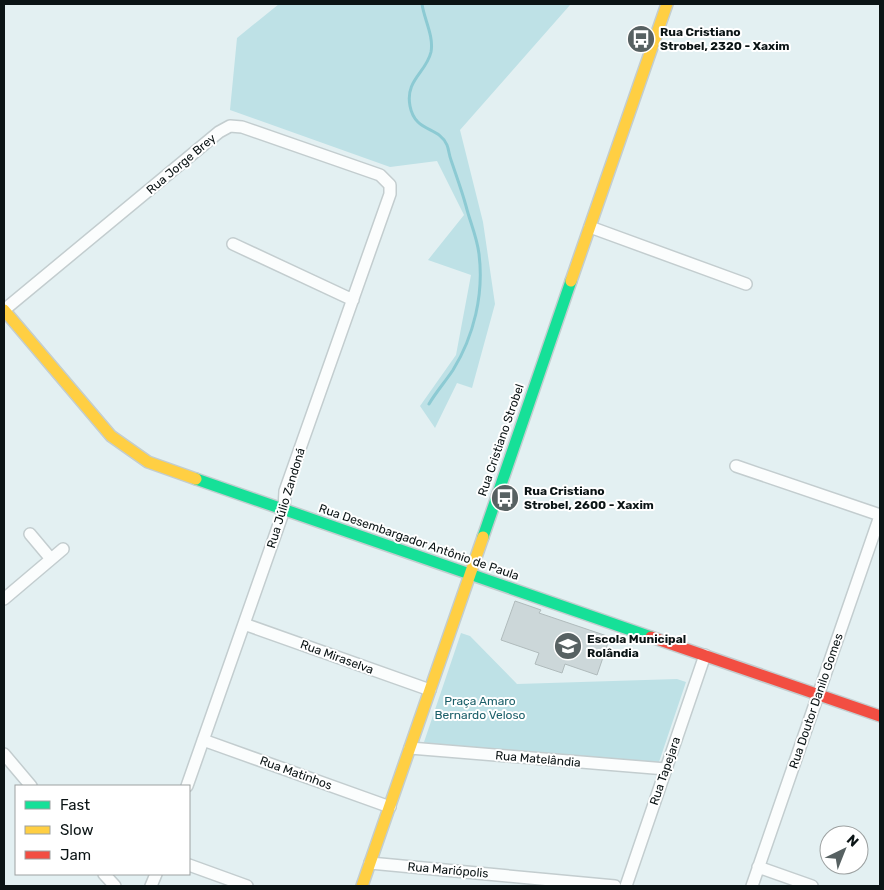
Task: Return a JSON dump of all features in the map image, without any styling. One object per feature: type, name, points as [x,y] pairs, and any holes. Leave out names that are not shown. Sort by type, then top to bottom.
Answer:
[{"type":"main road","name":"Rua Cristiano Strobel","points":[[362,886],[667,4]]},
{"type":"main road","name":"Rua Desembargador Antônio de Paula","points":[[4,310],[110,436],[148,462],[880,716]]},
{"type":"street","name":"Rua Jorge Brey","points":[[4,310],[219,132],[230,126],[242,127],[380,175],[388,181]]},
{"type":"street","name":"Rua Júlio Zandoná","points":[[187,785],[284,510],[285,491],[390,194],[388,181]]},
{"type":"street","points":[[590,227],[746,284]]},
{"type":"street","points":[[233,244],[353,300]]},
{"type":"street","points":[[736,466],[880,515]]},
{"type":"street","name":"Rua Doutor Danilo Gomes","points":[[752,886],[880,515]]},
{"type":"street","points":[[30,534],[51,560]]},
{"type":"street","points":[[5,596],[63,550]]},
{"type":"street","name":"Rua Miraselva","points":[[244,624],[430,690]]},
{"type":"street","name":"Rua Tapejara","points":[[626,886],[705,655]]},
{"type":"street","name":"Rua Matinhos","points":[[203,740],[390,807]]},
{"type":"street","name":"Rua Matelândia","points":[[410,748],[666,769]]},
{"type":"street","points":[[4,754],[30,785]]},
{"type":"street","name":"Rua Mariópolis","points":[[370,863],[565,884],[615,886]]},
{"type":"street","points":[[190,865],[247,886]]},
{"type":"street","points":[[758,867],[812,886]]},
{"type":"street","points":[[105,875],[115,886]]},
{"type":"green space","points":[[279,4],[570,5],[460,130],[483,222],[495,304],[472,388],[457,383],[435,428],[420,406],[456,355],[471,275],[428,260],[464,215],[437,161],[390,167],[230,110],[237,38]]},
{"type":"green space","name":"Praça Amaro Bernardo Veloso","points":[[461,633],[470,636],[517,684],[677,679],[686,682],[659,762],[423,745]]},
{"type":"building","points":[[515,601],[541,610],[539,613],[610,637],[597,675],[565,664],[562,673],[535,664],[539,653],[501,640]]},
{"type":"waterway","points":[[422,4],[432,46],[425,66],[410,90],[410,106],[417,121],[439,135],[447,145],[477,242],[480,269],[479,299],[467,343],[453,370],[429,404]]},
{"type":"traffic: fast","points":[[483,537],[571,281]]},
{"type":"traffic: fast","points":[[196,479],[651,637]]},
{"type":"traffic: slow","points":[[571,281],[667,4]]},
{"type":"traffic: slow","points":[[4,310],[111,436],[148,462],[196,479]]},
{"type":"traffic: slow","points":[[362,886],[483,537]]},
{"type":"traffic: jam","points":[[651,637],[880,716]]},
{"type":"place","name":"Rua Cristiano Strobel, 2320 - Xaxim","points":[[641,39]]},
{"type":"place","name":"Rua Cristiano Strobel, 2600 - Xaxim","points":[[505,498]]},
{"type":"place","name":"Escola Municipal Rolândia","points":[[568,646]]}]
